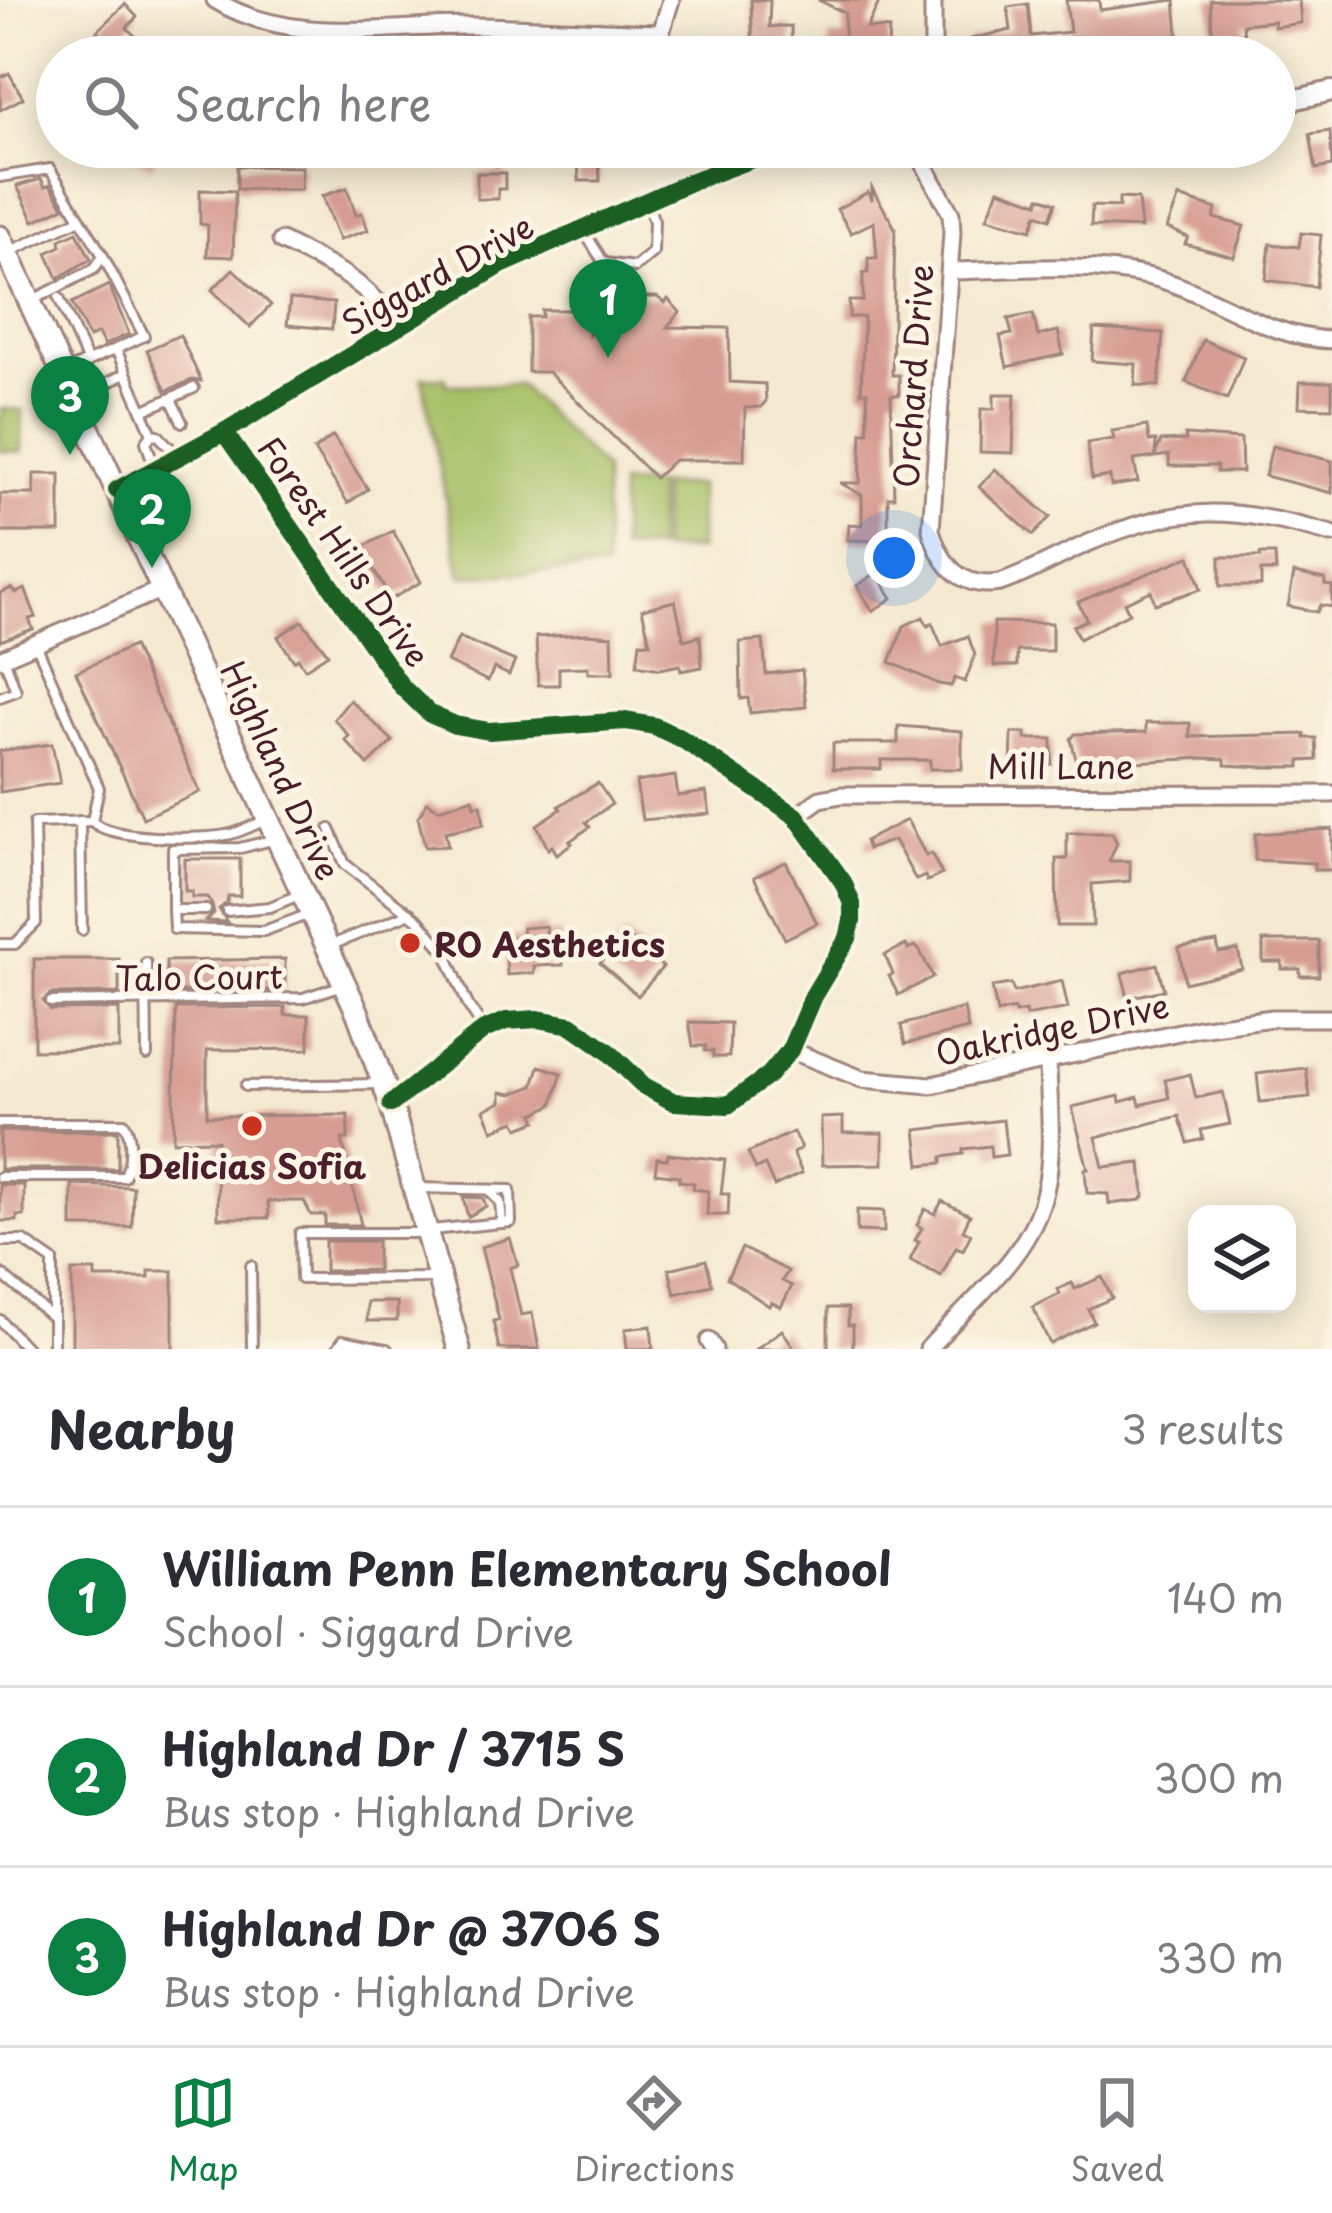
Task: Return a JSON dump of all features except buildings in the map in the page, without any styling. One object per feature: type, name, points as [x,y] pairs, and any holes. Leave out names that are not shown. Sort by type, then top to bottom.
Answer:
[{"type":"main road","name":"Highland Drive","points":[[4,244],[345,984],[388,1094],[459,1349]]},
{"type":"street","points":[[215,0],[271,26],[662,33]]},
{"type":"street","points":[[663,36],[671,0]]},
{"type":"street","points":[[933,0],[933,36]]},
{"type":"street","points":[[1296,99],[1332,91]]},
{"type":"street","name":"Siggard Drive","points":[[118,490],[501,265],[711,168]]},
{"type":"street","name":"Orchard Drive","points":[[926,168],[951,214],[931,530],[947,568],[984,586],[1000,583],[1142,521],[1202,511],[1255,514],[1332,534]]},
{"type":"street","points":[[281,241],[353,277],[380,301],[398,327]]},
{"type":"street","points":[[950,271],[1112,270],[1148,276],[1285,333],[1332,340]]},
{"type":"street","name":"Forest Hills Drive","points":[[224,431],[401,686],[430,714],[455,725],[489,730],[604,722],[654,726],[735,773],[796,816],[843,882],[852,904],[848,938],[813,996],[790,1050],[769,1075],[728,1105],[674,1102],[644,1086],[571,1025],[538,1019],[506,1021],[484,1030],[388,1094]]},
{"type":"street","points":[[2,658],[162,590]]},
{"type":"street","name":"Mill Lane","points":[[796,816],[820,799],[842,795],[1332,794]]},
{"type":"street","name":"Oakridge Drive","points":[[790,1050],[862,1079],[931,1085],[1198,1028],[1272,1018],[1332,1018]]},
{"type":"street","points":[[928,1349],[1015,1254],[1039,1214],[1048,1161],[1048,1059]]},
{"type":"lane","points":[[0,177],[50,169],[144,336],[63,372]]},
{"type":"lane","points":[[582,229],[604,263],[635,267],[653,252],[654,221],[646,201]]},
{"type":"lane","points":[[4,244],[78,220]]},
{"type":"lane","points":[[30,302],[94,268],[103,256]]},
{"type":"lane","points":[[59,298],[88,362]]},
{"type":"lane","points":[[116,349],[152,434]]},
{"type":"lane","points":[[76,400],[126,373]]},
{"type":"lane","points":[[142,411],[194,388]]},
{"type":"lane","points":[[171,399],[182,422]]},
{"type":"lane","points":[[152,434],[178,456]]},
{"type":"lane","points":[[152,434],[146,442],[154,469]]},
{"type":"lane","points":[[36,643],[99,788],[92,821]]},
{"type":"lane","points":[[0,697],[16,691],[2,658]]},
{"type":"lane","points":[[80,821],[82,929]]},
{"type":"lane","points":[[0,944],[15,944],[37,922],[34,824],[92,821],[100,830],[119,835],[226,836],[273,829]]},
{"type":"lane","points":[[273,829],[240,848],[173,849],[174,929],[264,931],[307,903]]},
{"type":"lane","points":[[330,829],[345,864],[410,913],[445,952],[484,1030]]},
{"type":"lane","points":[[227,911],[307,903]]},
{"type":"lane","points":[[173,910],[206,910]]},
{"type":"lane","points":[[328,947],[410,913]]},
{"type":"lane","points":[[146,963],[147,1055]]},
{"type":"lane","name":"Talo Court","points":[[51,1002],[303,998],[345,984]]},
{"type":"lane","points":[[246,1086],[388,1094]]},
{"type":"lane","points":[[0,1123],[124,1123],[130,1131],[129,1168],[124,1177],[0,1177]]},
{"type":"lane","points":[[463,1187],[495,1194],[502,1223]]},
{"type":"lane","points":[[415,1188],[510,1190],[512,1222],[426,1232],[300,1233],[301,1279],[439,1278]]},
{"type":"lane","points":[[0,1241],[24,1241],[53,1261],[53,1349]]},
{"type":"lane","points":[[251,1267],[253,1349]]},
{"type":"lane","points":[[0,1273],[53,1318]]},
{"type":"lane","points":[[0,1320],[27,1349]]},
{"type":"lane","points":[[338,1349],[343,1340],[387,1349]]},
{"type":"green space","points":[[422,377],[446,378],[447,385],[519,385],[604,470],[605,569],[461,576]]},
{"type":"green space","points":[[1,409],[23,410],[22,452],[0,451]]},
{"type":"green space","points":[[620,484],[657,485],[657,549],[620,549]]},
{"type":"green space","points":[[661,485],[699,485],[699,550],[661,550]]},
{"type":"cycle path","points":[[117,490],[224,432],[501,265],[728,168]]},
{"type":"cycle path","points":[[224,432],[401,686],[430,714],[455,725],[489,731],[626,721],[654,726],[682,739],[796,816],[843,882],[852,904],[848,938],[813,996],[790,1050],[769,1075],[728,1105],[674,1102],[644,1086],[608,1051],[571,1025],[538,1019],[506,1021],[484,1030],[391,1104]]},
{"type":"place","name":"William Penn Elementary School","points":[[608,358]]},
{"type":"place","name":"Highland Dr @ 3706 S","points":[[70,455]]},
{"type":"place","name":"Highland Dr / 3715 S","points":[[152,568]]},
{"type":"place","name":"RO Aesthetics","points":[[410,943]]},
{"type":"place","name":"Delicias Sofia","points":[[252,1126]]}]
